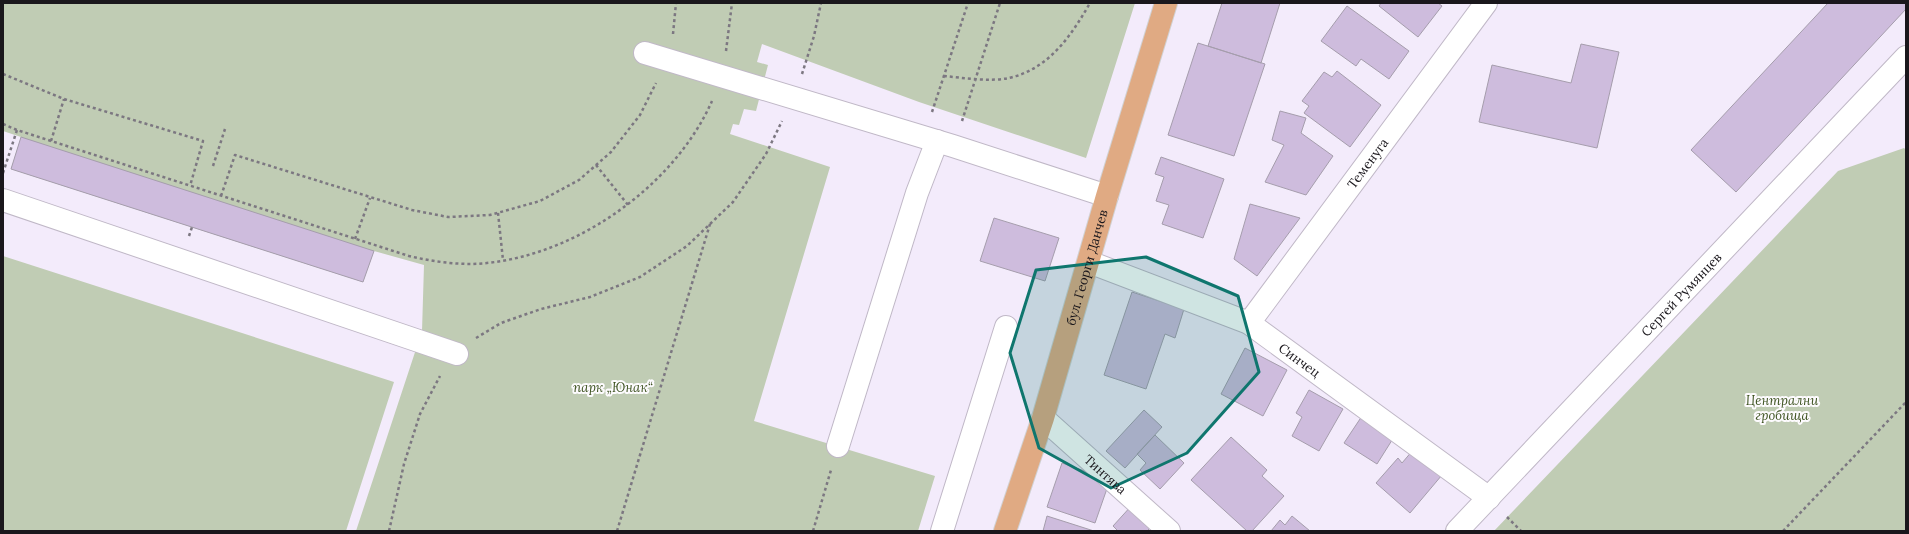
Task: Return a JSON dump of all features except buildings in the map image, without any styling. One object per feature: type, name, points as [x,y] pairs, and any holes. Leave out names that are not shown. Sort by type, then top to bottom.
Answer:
[{"type":"main road","name":"бул. Георги Данчев","points":[[1005,531],[1043,418],[1107,196],[1166,3]]},
{"type":"street","name":"Теменуга","points":[[1249,323],[1486,3]]},
{"type":"street","points":[[646,53],[938,141],[1107,196]]},
{"type":"street","name":"Сергей Румянцев","points":[[1457,531],[1906,57]]},
{"type":"street","points":[[838,446],[917,193],[938,141]]},
{"type":"street","points":[[3,200],[457,354]]},
{"type":"street","name":"Синчец","points":[[1089,262],[1249,323],[1489,498]]},
{"type":"street","points":[[942,531],[1006,327]]},
{"type":"street","name":"Тинтява","points":[[1043,418],[1168,531]]},
{"type":"path","points":[[673,39],[676,3]]},
{"type":"path","points":[[726,55],[732,3]]},
{"type":"path","points":[[389,531],[404,464],[420,414],[444,368],[470,342],[501,323],[541,309],[590,297],[640,277],[687,246],[733,202],[766,154],[794,98],[814,36],[821,3]]},
{"type":"path","points":[[938,141],[944,76],[968,3]]},
{"type":"path","points":[[938,141],[975,79],[1000,3]]},
{"type":"path","points":[[944,76],[975,79],[1009,78],[1042,64],[1067,40],[1090,3]]},
{"type":"path","points":[[3,74],[64,99],[203,141],[190,186]]},
{"type":"path","points":[[221,196],[235,155],[412,210],[448,217],[490,215],[498,213],[540,201],[579,180],[596,166],[611,152],[640,115],[660,76]]},
{"type":"path","points":[[50,141],[64,99]]},
{"type":"path","points":[[3,124],[50,141],[409,256],[434,262],[474,264],[519,257],[559,244],[603,222],[628,205],[663,175],[683,150],[704,118],[713,100]]},
{"type":"path","points":[[213,166],[225,129]]},
{"type":"path","points":[[3,173],[17,130]]},
{"type":"path","points":[[596,166],[628,205]]},
{"type":"path","points":[[355,239],[370,198]]},
{"type":"path","points":[[498,213],[503,260]]},
{"type":"path","points":[[617,531],[710,224]]},
{"type":"path","points":[[1783,531],[1906,402]]},
{"type":"path","points":[[813,531],[838,446]]},
{"type":"highlighted area","points":[[1146,257],[1238,296],[1259,372],[1187,453],[1111,488],[1039,448],[1010,353],[1036,270]]},
{"type":"green space","name":"парк „Юнак“","points":[[3,3],[1135,3],[1086,158],[919,102],[762,44],[757,62],[768,65],[756,111],[744,109],[739,125],[733,124],[730,134],[830,167],[754,421],[935,476],[918,531],[356,531],[422,331],[424,265],[374,251],[363,282],[11,169],[21,137],[3,131]]},
{"type":"green space","name":"Централни гробища","points":[[1904,148],[1906,150],[1906,531],[1494,531],[1838,171]]},
{"type":"green space","points":[[3,256],[394,382],[346,531],[3,531]]}]
